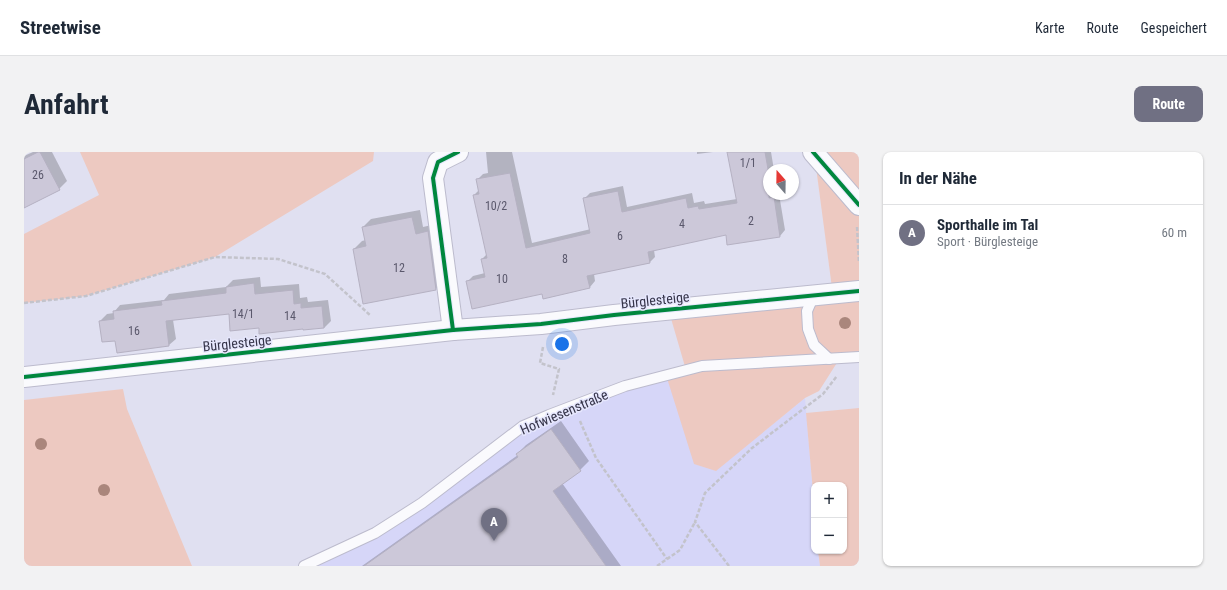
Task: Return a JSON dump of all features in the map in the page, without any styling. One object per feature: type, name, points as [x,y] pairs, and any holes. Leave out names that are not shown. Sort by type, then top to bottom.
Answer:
[{"type":"street","points":[[453,330],[433,178],[438,162],[458,152]]},
{"type":"street","points":[[814,152],[858,204]]},
{"type":"street","name":"Bürglesteige","points":[[24,378],[453,330],[541,324],[614,315],[859,291]]},
{"type":"lane","points":[[814,295],[807,311],[808,329],[814,345],[829,359]]},
{"type":"lane","name":"Hofwiesenstraße","points":[[304,566],[324,562],[375,533],[422,503],[523,426],[548,415],[625,386],[702,366],[856,357]]},
{"type":"path","points":[[858,204],[859,263]]},
{"type":"path","points":[[24,302],[86,296],[215,257],[278,259],[325,274],[393,337]]},
{"type":"path","points":[[541,324],[544,345],[540,363],[559,369],[548,415]]},
{"type":"path","points":[[657,566],[680,550],[695,522],[705,494],[752,448],[823,394],[856,357]]},
{"type":"path","points":[[574,406],[596,458],[667,559]]},
{"type":"path","points":[[695,522],[729,566]]},
{"type":"shaded area","points":[[80,152],[374,152],[373,161],[215,257],[86,296],[24,303],[24,234],[99,195]]},
{"type":"shaded area","points":[[814,152],[859,152],[859,286],[832,288]]},
{"type":"shaded area","points":[[859,297],[859,351],[840,358],[819,391],[805,398],[716,471],[694,464],[666,375],[686,370],[670,315]]},
{"type":"shaded area","points":[[666,375],[715,471],[805,398],[812,482],[811,554],[818,554],[820,566],[304,566],[375,533],[523,426]]},
{"type":"shaded area","points":[[123,389],[127,409],[192,566],[24,566],[24,400]]},
{"type":"shaded area","points":[[859,408],[859,566],[820,566],[818,554],[847,554],[847,482],[812,482],[806,413]]},
{"type":"building","points":[[40,152],[60,190],[24,208],[24,159]]},
{"type":"building","points":[[727,152],[765,152],[767,164],[763,164],[763,200],[774,200],[780,237],[727,245],[726,235],[648,252],[650,263],[587,276],[590,288],[543,299],[542,294],[472,309],[466,281],[485,277],[481,259],[487,258],[473,195],[479,194],[476,179],[510,173],[526,248],[590,233],[583,198],[618,191],[622,212],[686,198],[688,208],[698,206],[699,209],[737,203]]},
{"type":"building","points":[[412,217],[416,234],[428,231],[436,290],[363,304],[353,249],[366,246],[362,227]]},
{"type":"building","points":[[254,283],[255,294],[293,290],[294,304],[301,303],[301,308],[322,306],[324,328],[259,334],[259,328],[230,331],[229,314],[166,321],[169,346],[117,353],[115,341],[102,342],[99,321],[114,319],[113,311],[162,305],[161,301],[226,293],[226,287]]},
{"type":"building","points":[[551,429],[581,471],[553,491],[606,566],[364,566],[518,457],[516,454]]},
{"type":"cycle path","points":[[453,330],[433,178],[438,162],[458,152]]},
{"type":"cycle path","points":[[813,152],[859,205]]},
{"type":"cycle path","points":[[24,377],[453,330],[541,324],[614,315],[859,291]]},
{"type":"place","name":"Sporthalle im Tal","points":[[494,541]]}]
